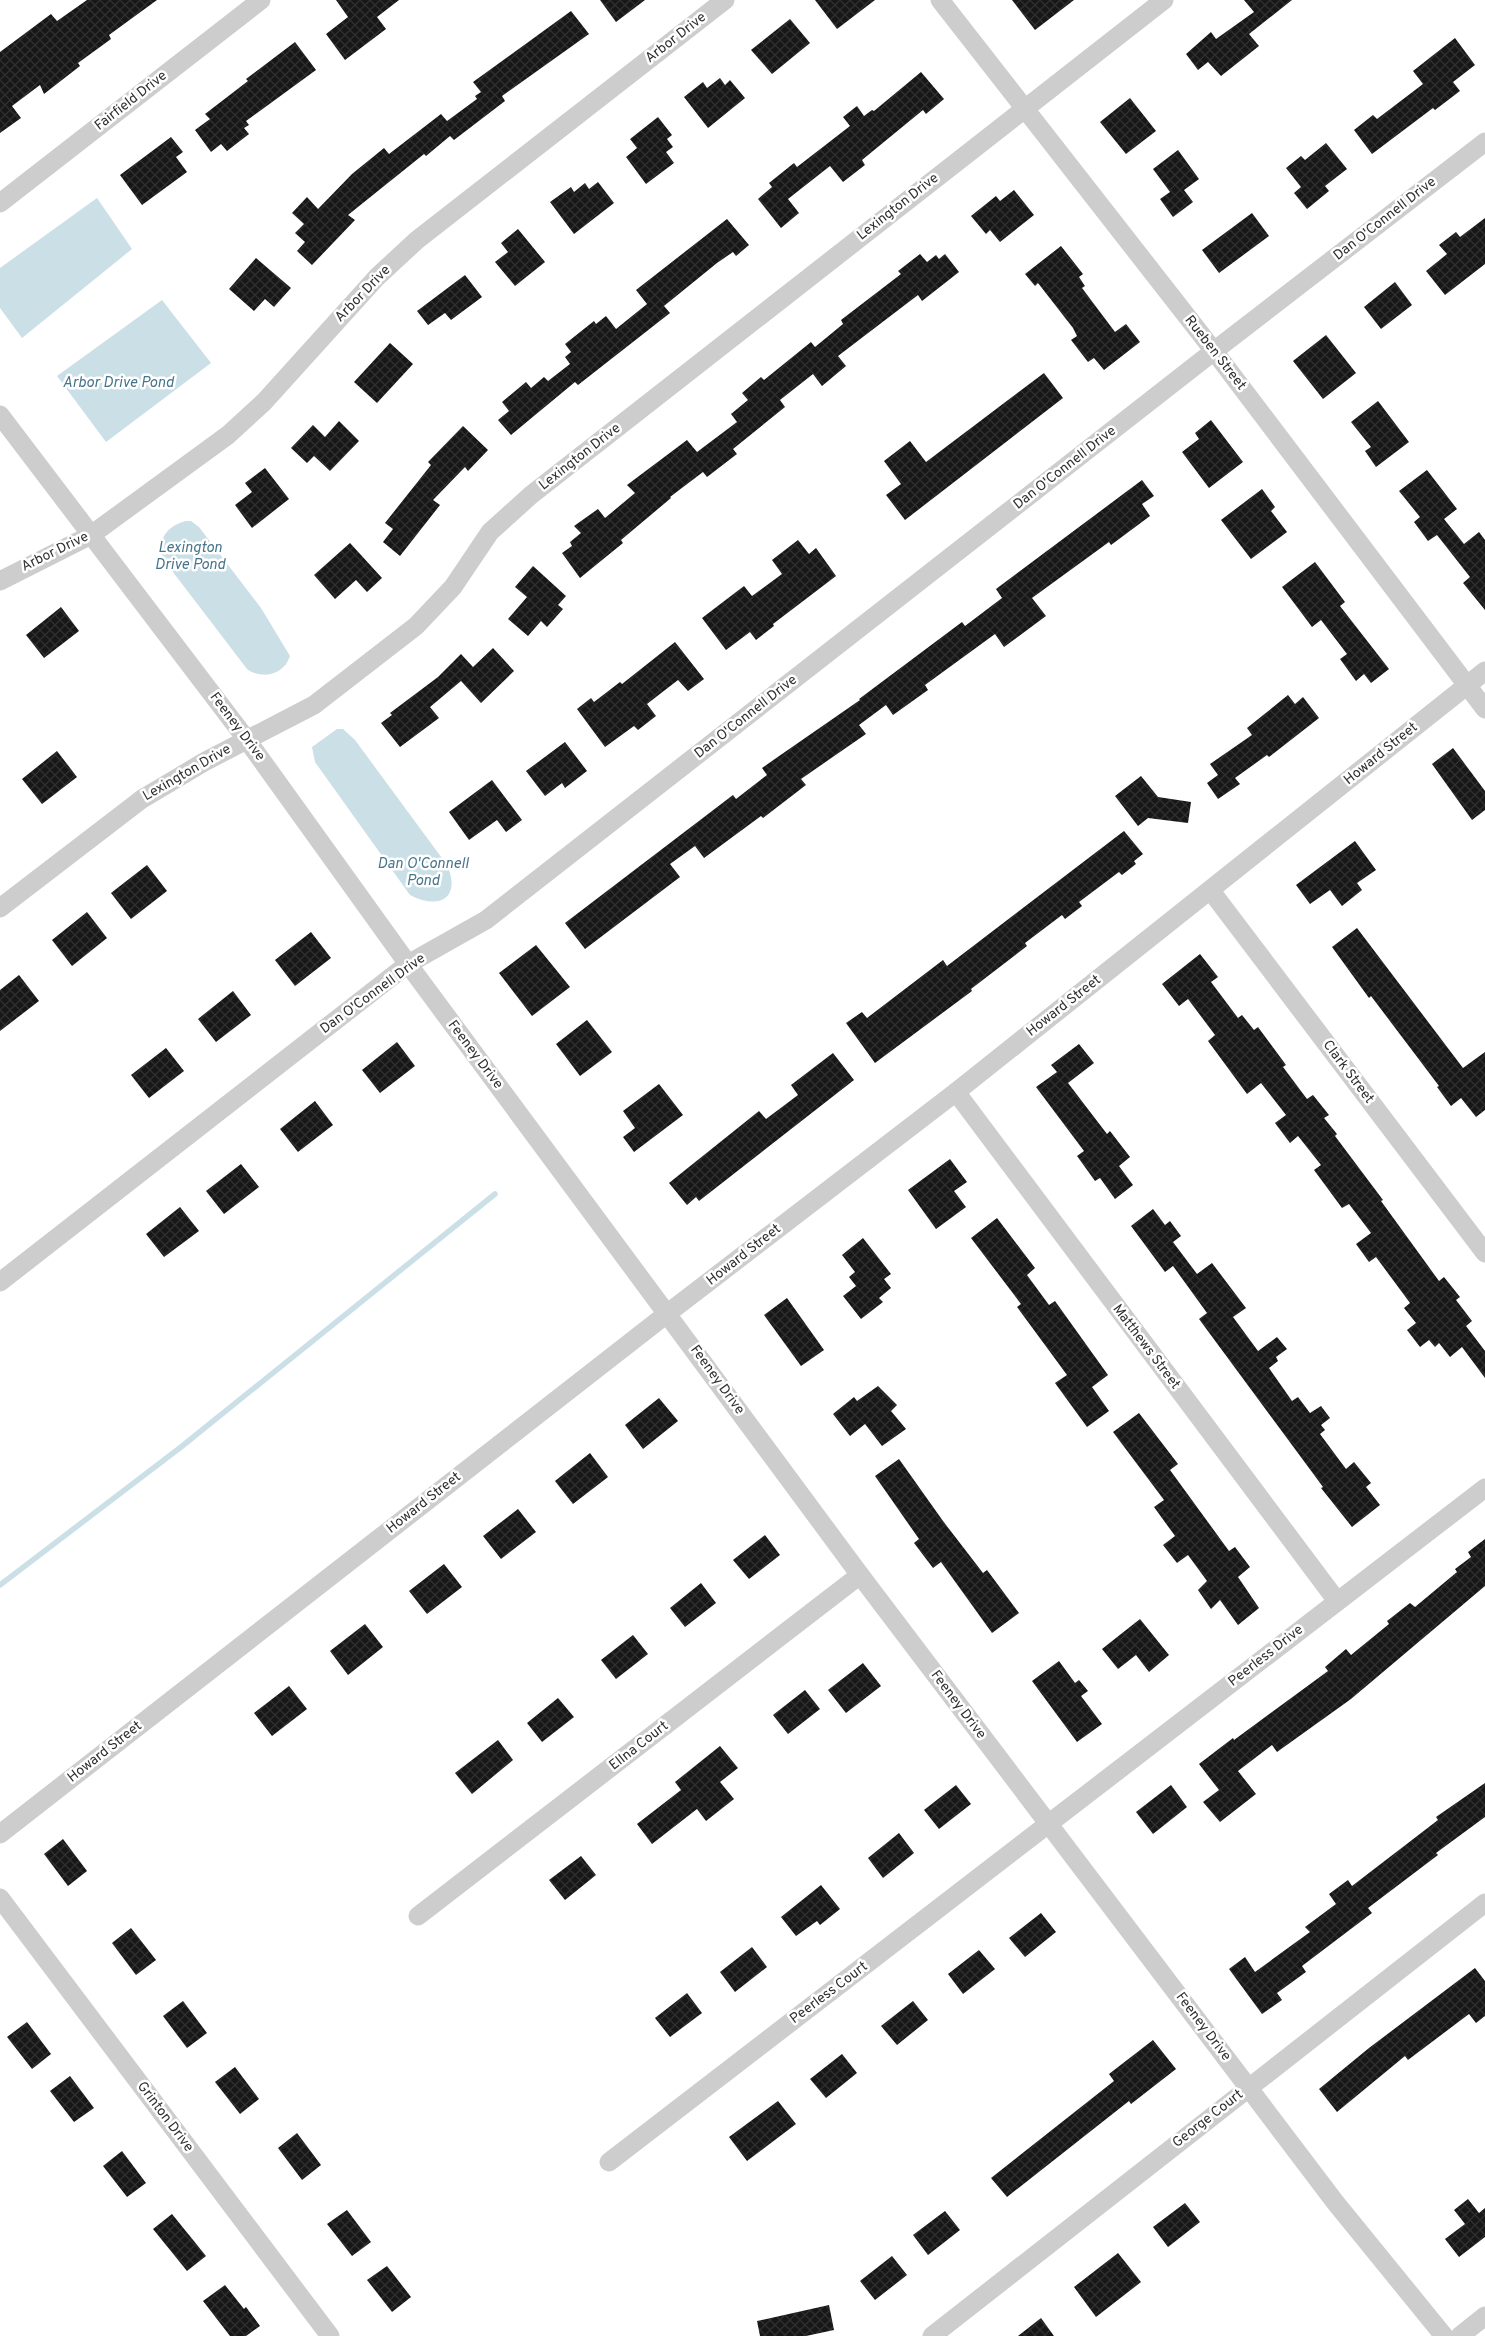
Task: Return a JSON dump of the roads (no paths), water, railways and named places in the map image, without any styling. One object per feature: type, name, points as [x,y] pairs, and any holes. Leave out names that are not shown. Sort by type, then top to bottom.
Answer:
[{"type":"street","name":"Fairfield Drive","points":[[0,203],[261,0]]},
{"type":"street","name":"Arbor Drive","points":[[0,581],[91,535],[228,435],[264,402],[377,277],[417,240],[726,0]]},
{"type":"street","name":"Rueben Street","points":[[940,0],[1214,351],[1485,709]]},
{"type":"street","name":"Lexington Drive","points":[[0,908],[142,799],[314,705],[416,626],[453,587],[490,532],[531,495],[1164,0]]},
{"type":"street","name":"Dan O'Connell Drive","points":[[0,1282],[408,964],[486,920],[1214,351],[1485,142]]},
{"type":"street","name":"Feeney Drive","points":[[0,415],[247,740],[408,964],[860,1575],[1335,2202],[1444,2336]]},
{"type":"street","name":"Howard Street","points":[[0,1834],[668,1313],[956,1092],[1485,671]]},
{"type":"street","name":"Clark Street","points":[[1211,890],[1485,1253]]},
{"type":"street","name":"Matthews Street","points":[[956,1092],[1337,1601]]},
{"type":"street","name":"Peerless Drive","points":[[1049,1825],[1485,1488]]},
{"type":"street","name":"Ellna Court","points":[[418,1916],[860,1575]]},
{"type":"street","name":"Peerless Court","points":[[609,2162],[1049,1825]]},
{"type":"street","name":"Grinton Drive","points":[[0,1898],[330,2336]]},
{"type":"street","name":"George Court","points":[[932,2336],[1485,1903]]},
{"type":"street","points":[[1460,2336],[1485,2316]]},
{"type":"water","points":[[97,198],[132,249],[22,338],[0,308],[0,268]]},
{"type":"water","name":"Arbor Drive Pond","points":[[162,300],[211,363],[106,442],[57,376]]},
{"type":"water","name":"Lexington Drive Pond","points":[[186,521],[191,521],[199,527],[261,608],[290,656],[283,668],[266,675],[247,669],[163,559],[161,552],[162,540],[168,530]]},
{"type":"water","name":"Dan O'Connell Pond","points":[[337,729],[343,729],[355,740],[447,865],[451,877],[451,886],[445,898],[438,901],[430,901],[410,895],[315,762],[312,747]]},
{"type":"waterway","points":[[0,1585],[181,1447],[495,1194]]}]
